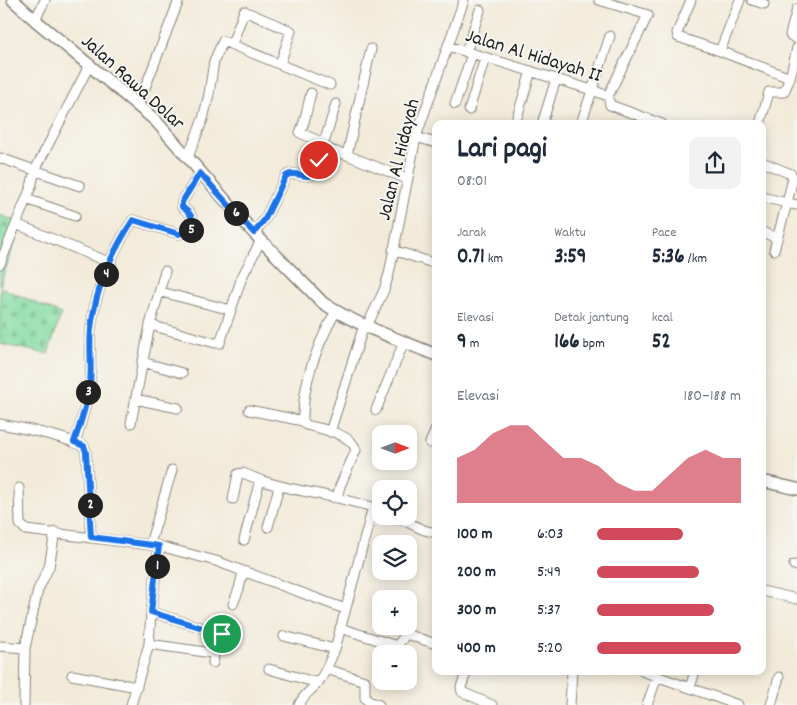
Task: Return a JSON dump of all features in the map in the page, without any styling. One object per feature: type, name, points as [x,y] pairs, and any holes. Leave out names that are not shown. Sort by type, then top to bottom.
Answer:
[{"type":"street","name":"Jalan Rawa Dolar","points":[[12,0],[156,120],[200,173],[311,292],[336,311],[432,353]]},
{"type":"street","points":[[34,20],[45,0]]},
{"type":"street","points":[[138,106],[179,0]]},
{"type":"street","name":"Jalan Al Hidayah","points":[[330,432],[365,325],[384,290],[416,137],[464,0]]},
{"type":"street","points":[[598,0],[648,15],[608,96],[611,107],[650,120]]},
{"type":"street","points":[[691,0],[676,35],[678,37],[790,78]]},
{"type":"street","points":[[720,51],[740,0]]},
{"type":"street","points":[[752,0],[764,4]]},
{"type":"street","points":[[797,9],[790,35],[797,39]]},
{"type":"street","points":[[455,104],[480,10]]},
{"type":"street","points":[[232,44],[244,11],[291,31],[280,64]]},
{"type":"street","points":[[582,120],[610,36]]},
{"type":"street","points":[[188,158],[203,119],[214,61],[223,41],[330,85]]},
{"type":"street","name":"Jalan Al Hidayah II","points":[[448,46],[608,96]]},
{"type":"street","points":[[761,120],[769,92],[784,92],[790,78],[797,48]]},
{"type":"street","points":[[347,155],[371,49]]},
{"type":"street","points":[[469,110],[485,58]]},
{"type":"street","points":[[0,264],[36,170],[90,64]]},
{"type":"street","points":[[516,120],[531,71]]},
{"type":"street","points":[[543,120],[556,79]]},
{"type":"street","points":[[310,93],[300,132],[324,145],[407,179]]},
{"type":"street","points":[[150,326],[219,343],[265,219],[286,176],[293,174],[308,177],[312,175],[324,145],[336,104]]},
{"type":"street","points":[[416,137],[432,143]]},
{"type":"street","points":[[0,158],[80,186]]},
{"type":"street","points":[[766,164],[791,174],[793,178],[774,250]]},
{"type":"street","points":[[74,442],[82,420],[90,383],[91,329],[98,292],[117,245],[133,220],[179,234],[190,230],[192,217],[182,207],[182,202],[200,173]]},
{"type":"street","points":[[766,198],[797,205]]},
{"type":"street","points":[[26,199],[75,216]]},
{"type":"street","points":[[16,224],[111,263]]},
{"type":"street","points":[[766,234],[777,238]]},
{"type":"street","points":[[393,250],[432,263]]},
{"type":"street","points":[[131,423],[150,326],[161,292],[165,271]]},
{"type":"street","points":[[161,292],[232,310]]},
{"type":"street","points":[[303,422],[302,407],[312,364],[322,336],[336,311]]},
{"type":"street","points":[[376,410],[404,342]]},
{"type":"street","points":[[142,362],[182,373]]},
{"type":"street","points":[[135,400],[178,408]]},
{"type":"street","points":[[249,410],[303,422],[306,425],[330,432],[352,442],[356,447],[337,498]]},
{"type":"street","points":[[0,424],[23,428],[84,446],[86,452],[91,537]]},
{"type":"street","points":[[430,443],[432,438]]},
{"type":"street","points":[[150,544],[172,470]]},
{"type":"street","points":[[233,499],[238,474],[243,473],[279,487],[302,490],[372,508]]},
{"type":"street","points":[[244,540],[260,480]]},
{"type":"street","points":[[766,484],[797,489]]},
{"type":"street","points":[[268,527],[279,487]]},
{"type":"street","points":[[19,488],[21,526],[26,530],[159,546],[216,561],[345,609]]},
{"type":"street","points":[[298,705],[303,696],[318,683],[335,649],[345,609],[372,525]]},
{"type":"street","points":[[413,525],[432,532]]},
{"type":"street","points":[[24,705],[25,648],[38,590],[48,567],[55,532]]},
{"type":"street","points":[[131,705],[149,644],[159,546]]},
{"type":"street","points":[[233,604],[243,571]]},
{"type":"street","points":[[766,592],[797,599]]},
{"type":"street","points":[[151,612],[222,634]]},
{"type":"street","points":[[340,628],[397,646],[406,634],[432,643]]},
{"type":"street","points":[[284,636],[335,649]]},
{"type":"street","points":[[149,644],[212,653],[214,655],[213,663]]},
{"type":"street","points":[[0,646],[25,648]]},
{"type":"street","points":[[268,669],[318,683]]},
{"type":"street","points":[[326,669],[365,681],[365,698],[379,705]]},
{"type":"street","points":[[72,675],[137,687]]},
{"type":"street","points":[[466,675],[462,692],[488,704]]},
{"type":"street","points":[[570,705],[572,675]]},
{"type":"street","points":[[652,675],[738,705]]},
{"type":"street","points":[[690,688],[694,675]]},
{"type":"street","points":[[647,705],[657,677]]},
{"type":"street","points":[[772,705],[779,677]]},
{"type":"green space","points":[[0,215],[21,223],[0,286]]},
{"type":"green space","points":[[0,287],[61,314],[48,354],[0,344]]},
{"type":"route","points":[[222,634],[151,612],[159,546],[91,537],[86,452],[84,446],[74,442],[82,420],[90,383],[91,329],[98,292],[117,245],[133,220],[179,234],[190,230],[192,217],[182,207],[182,202],[200,173],[254,233],[265,219],[286,176],[293,174],[308,177],[312,175],[319,160]]}]
